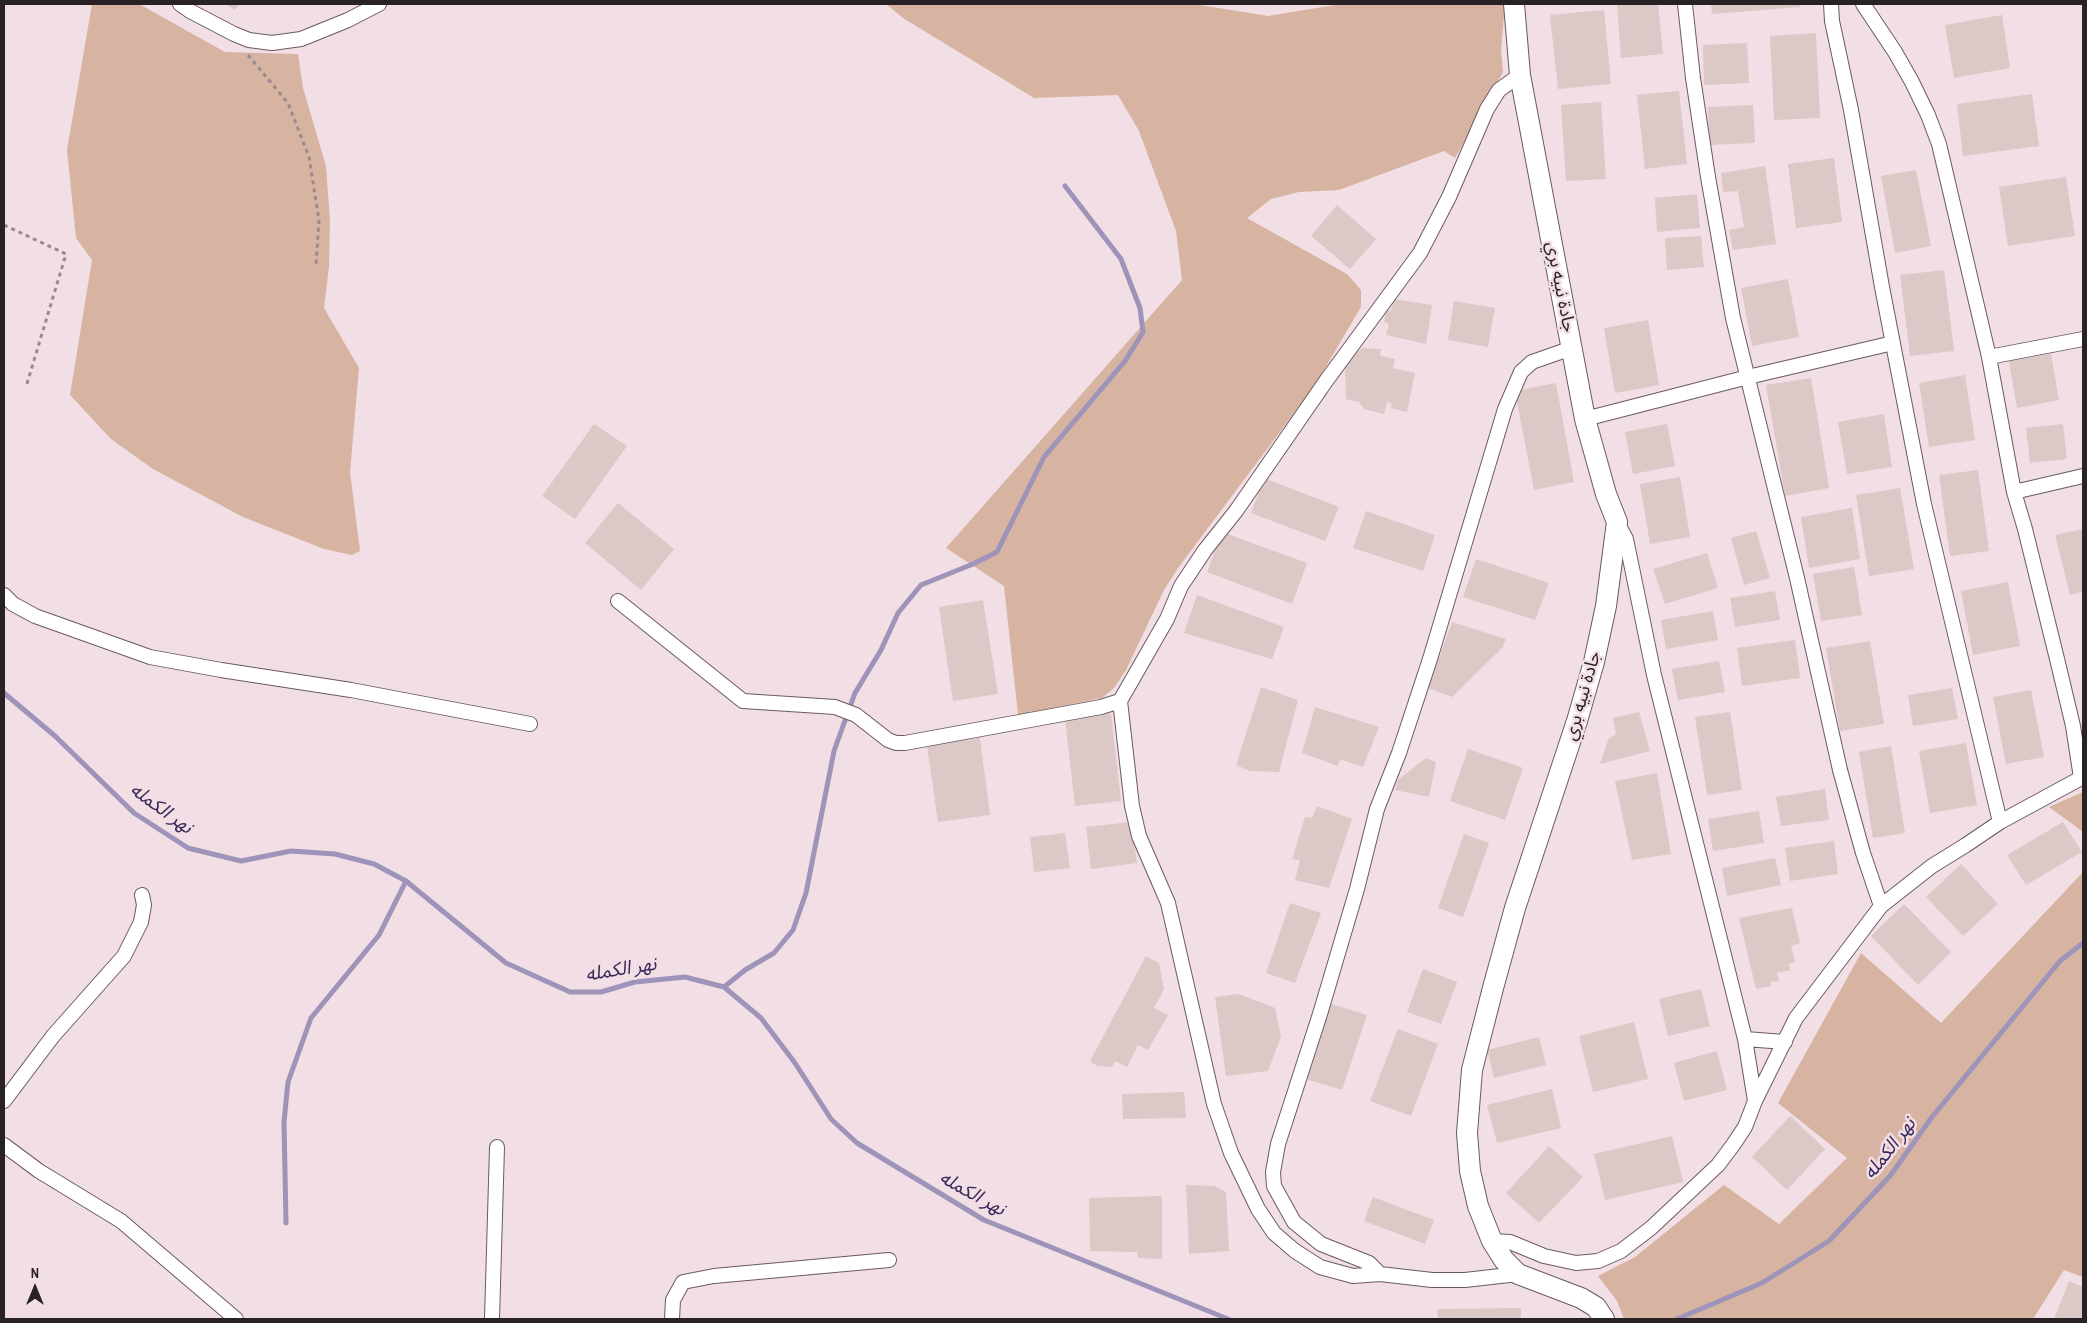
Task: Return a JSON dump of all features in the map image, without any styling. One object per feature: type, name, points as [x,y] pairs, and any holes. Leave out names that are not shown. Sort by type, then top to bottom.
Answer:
[{"type":"street","points":[[180,4],[234,34],[249,40],[272,43],[301,39],[348,20],[379,4]]},
{"type":"street","name":"جادة نبيه بري","points":[[1514,4],[1520,75],[1585,419],[1606,494],[1617,522],[1606,606],[1594,662],[1577,721],[1515,908],[1472,1070],[1466,1133],[1470,1171],[1478,1206],[1492,1241],[1504,1260],[1518,1274],[1581,1298],[1596,1307],[1604,1319]]},
{"type":"street","points":[[1685,4],[1708,177],[1733,318],[1797,578],[1840,770],[1881,906]]},
{"type":"street","points":[[1831,4],[1832,22],[1851,110],[1924,504],[2000,822]]},
{"type":"street","points":[[1492,1241],[1510,1242],[1544,1256],[1576,1263],[1598,1261],[1620,1251],[1651,1228],[1718,1165],[1745,1127],[1796,1018],[1881,906],[1932,866],[2000,822],[2082,777],[2058,663],[2014,492],[1989,357],[1939,144],[1912,82],[1891,44],[1863,4]]},
{"type":"street","points":[[1518,1274],[1465,1280],[1432,1280],[1380,1274],[1352,1276],[1320,1267],[1295,1251],[1274,1233],[1258,1209],[1231,1153],[1214,1104],[1168,903],[1139,836],[1132,806],[1120,701],[1167,619],[1181,586],[1200,557],[1236,511],[1326,381],[1420,253],[1449,197],[1487,109],[1499,90],[1520,75]]},
{"type":"street","points":[[1989,357],[2083,339]]},
{"type":"street","points":[[1585,419],[1748,377],[1893,343]]},
{"type":"street","points":[[1380,1274],[1368,1263],[1321,1244],[1294,1222],[1274,1186],[1273,1172],[1278,1144],[1320,1014],[1357,889],[1377,809],[1399,753],[1430,659],[1505,409],[1521,372],[1532,362],[1572,348]]},
{"type":"street","points":[[2014,492],[2083,476]]},
{"type":"street","points":[[1617,522],[1626,539],[1654,675],[1745,1039],[1756,1101]]},
{"type":"street","points":[[4,595],[13,604],[35,616],[150,657],[351,690],[530,724]]},
{"type":"street","points":[[618,601],[743,701],[835,707],[856,715],[888,740],[896,743],[905,743],[1101,708],[1120,701]]},
{"type":"street","points":[[4,1101],[53,1036],[124,956],[141,922],[144,905],[142,895]]},
{"type":"street","points":[[1745,1039],[1785,1042]]},
{"type":"street","points":[[4,1145],[39,1171],[121,1221],[236,1319]]},
{"type":"street","points":[[492,1319],[497,1147]]},
{"type":"street","points":[[672,1319],[673,1300],[683,1282],[714,1276],[889,1260]]},
{"type":"path","points":[[234,34],[288,103],[310,157],[319,220],[316,265]]},
{"type":"path","points":[[4,225],[66,254],[26,387]]},
{"type":"shaded area","points":[[92,4],[139,4],[225,52],[298,54],[303,88],[326,166],[330,221],[329,266],[324,308],[359,368],[350,472],[360,551],[352,555],[324,549],[243,517],[153,469],[111,439],[70,395],[92,260],[76,238],[67,150]]},
{"type":"shaded area","points":[[886,4],[1194,4],[1268,16],[1341,4],[1505,4],[1501,50],[1503,72],[1455,158],[1444,151],[1339,190],[1299,192],[1271,199],[1247,218],[1347,274],[1361,290],[1361,307],[1315,385],[1178,568],[1164,590],[1126,670],[1114,688],[1102,698],[1018,715],[1004,586],[946,548],[1182,280],[1176,231],[1139,131],[1118,95],[1034,98],[903,18]]},
{"type":"shaded area","points":[[2083,792],[2083,832],[2049,807]]},
{"type":"shaded area","points":[[2083,872],[2083,1277],[2064,1270],[2033,1319],[1624,1319],[1617,1301],[1598,1276],[1635,1257],[1724,1185],[1779,1224],[1847,1158],[1778,1103],[1861,953],[1941,1023]]},
{"type":"building","points":[[225,4],[240,4],[235,10]]},
{"type":"building","points":[[1617,4],[1658,4],[1663,54],[1621,58]]},
{"type":"building","points":[[1711,4],[1800,4],[1800,7],[1712,14]]},
{"type":"building","points":[[1604,10],[1611,84],[1558,89],[1550,15]]},
{"type":"building","points":[[2002,15],[2010,68],[1954,78],[1945,25]]},
{"type":"building","points":[[1816,33],[1820,118],[1774,120],[1770,36]]},
{"type":"building","points":[[1747,43],[1749,83],[1704,85],[1703,45]]},
{"type":"building","points":[[1679,91],[1687,164],[1645,169],[1637,95]]},
{"type":"building","points":[[2032,94],[2039,146],[1963,156],[1957,104]]},
{"type":"building","points":[[1601,102],[1606,179],[1566,181],[1561,105]]},
{"type":"building","points":[[1753,105],[1755,143],[1709,145],[1708,107]]},
{"type":"building","points":[[1834,158],[1842,222],[1796,228],[1788,164]]},
{"type":"building","points":[[1765,166],[1776,244],[1733,250],[1729,230],[1744,227],[1738,191],[1723,192],[1721,173]]},
{"type":"building","points":[[1916,170],[1931,246],[1895,253],[1881,176]]},
{"type":"building","points":[[2066,177],[2075,236],[2008,246],[1999,187]]},
{"type":"building","points":[[1697,194],[1700,228],[1657,232],[1655,198]]},
{"type":"building","points":[[1337,205],[1376,239],[1350,269],[1311,236]]},
{"type":"building","points":[[1701,236],[1704,267],[1667,270],[1665,238]]},
{"type":"building","points":[[1944,270],[1954,351],[1910,356],[1900,275]]},
{"type":"building","points":[[1788,279],[1799,337],[1752,346],[1741,288]]},
{"type":"building","points":[[1394,299],[1432,305],[1426,344],[1386,335],[1389,324],[1384,322],[1386,310],[1391,311]]},
{"type":"building","points":[[1454,301],[1495,308],[1488,347],[1448,340]]},
{"type":"building","points":[[1648,320],[1659,385],[1615,393],[1604,328]]},
{"type":"building","points":[[1363,348],[1381,349],[1380,356],[1395,359],[1393,368],[1415,373],[1407,412],[1391,408],[1392,403],[1387,402],[1384,414],[1364,409],[1359,402],[1346,399],[1345,367],[1356,353]]},
{"type":"building","points":[[2051,354],[2059,400],[2017,408],[2009,361]]},
{"type":"building","points":[[1965,375],[1975,440],[1929,447],[1919,383]]},
{"type":"building","points":[[1811,378],[1829,488],[1785,496],[1766,385]]},
{"type":"building","points":[[1556,383],[1574,482],[1534,490],[1515,391]]},
{"type":"building","points":[[1884,414],[1892,467],[1847,474],[1838,422]]},
{"type":"building","points":[[594,424],[627,446],[575,519],[542,496]]},
{"type":"building","points":[[1667,424],[1675,466],[1633,474],[1625,432]]},
{"type":"building","points":[[2063,424],[2067,459],[2030,463],[2026,428]]},
{"type":"building","points":[[1978,470],[1989,551],[1950,556],[1939,475]]},
{"type":"building","points":[[1680,477],[1690,537],[1650,544],[1640,484]]},
{"type":"building","points":[[1264,478],[1339,507],[1325,541],[1251,513]]},
{"type":"building","points":[[1900,488],[1914,569],[1869,576],[1856,495]]},
{"type":"building","points":[[618,503],[674,549],[641,590],[585,543]]},
{"type":"building","points":[[1852,508],[1860,559],[1809,568],[1801,517]]},
{"type":"building","points":[[1366,511],[1435,535],[1423,571],[1353,548]]},
{"type":"building","points":[[2083,529],[2083,591],[2070,595],[2055,535]]},
{"type":"building","points":[[1756,531],[1770,578],[1744,585],[1731,538]]},
{"type":"building","points":[[1222,532],[1307,563],[1292,604],[1207,572]]},
{"type":"building","points":[[1707,553],[1718,588],[1665,604],[1653,569]]},
{"type":"building","points":[[1476,559],[1549,583],[1535,620],[1463,597]]},
{"type":"building","points":[[1854,567],[1862,615],[1821,621],[1813,574]]},
{"type":"building","points":[[2008,582],[2020,646],[1973,655],[1961,591]]},
{"type":"building","points":[[1775,591],[1780,620],[1735,627],[1730,598]]},
{"type":"building","points":[[1197,595],[1284,627],[1272,659],[1184,633]]},
{"type":"building","points":[[983,600],[998,694],[953,701],[939,607]]},
{"type":"building","points":[[1713,611],[1718,640],[1666,649],[1661,620]]},
{"type":"building","points":[[1452,622],[1506,639],[1502,648],[1452,697],[1428,688]]},
{"type":"building","points":[[1795,640],[1800,678],[1742,686],[1737,648]]},
{"type":"building","points":[[1870,641],[1884,724],[1840,731],[1826,648]]},
{"type":"building","points":[[1719,661],[1725,692],[1678,700],[1672,669]]},
{"type":"building","points":[[1261,687],[1298,700],[1279,772],[1250,771],[1236,765]]},
{"type":"building","points":[[1952,688],[1958,719],[1913,726],[1908,695]]},
{"type":"building","points":[[2031,690],[2044,757],[2006,764],[1993,697]]},
{"type":"building","points":[[1315,707],[1379,727],[1363,767],[1340,759],[1338,766],[1302,753]]},
{"type":"building","points":[[1639,712],[1650,751],[1600,764],[1608,740],[1616,734],[1613,718]]},
{"type":"building","points":[[1730,712],[1742,790],[1707,795],[1695,717]]},
{"type":"building","points":[[1111,714],[1121,801],[1075,806],[1065,719]]},
{"type":"building","points":[[980,738],[990,815],[938,822],[927,745]]},
{"type":"building","points":[[1966,743],[1977,805],[1930,813],[1919,751]]},
{"type":"building","points":[[1891,746],[1905,833],[1873,838],[1859,752]]},
{"type":"building","points":[[1468,749],[1523,768],[1505,820],[1450,801]]},
{"type":"building","points":[[1426,758],[1436,762],[1429,797],[1395,790],[1398,780]]},
{"type":"building","points":[[1657,773],[1671,854],[1632,860],[1615,781]]},
{"type":"building","points":[[1825,789],[1829,820],[1781,826],[1776,797]]},
{"type":"building","points":[[1317,806],[1352,819],[1329,888],[1295,880],[1300,860],[1292,859],[1305,817],[1312,818]]},
{"type":"building","points":[[1759,811],[1764,843],[1713,851],[1708,819]]},
{"type":"building","points":[[1131,822],[1137,863],[1091,869],[1086,827]]},
{"type":"building","points":[[2063,822],[2082,852],[2026,885],[2007,855]]},
{"type":"building","points":[[1065,833],[1070,868],[1034,872],[1030,837]]},
{"type":"building","points":[[1464,834],[1489,843],[1463,917],[1438,908]]},
{"type":"building","points":[[1834,841],[1838,874],[1790,881],[1785,848]]},
{"type":"building","points":[[1775,858],[1781,885],[1727,896],[1722,868]]},
{"type":"building","points":[[1961,864],[1998,904],[1963,936],[1926,897]]},
{"type":"building","points":[[1290,903],[1321,913],[1295,983],[1266,973]]},
{"type":"building","points":[[1904,904],[1951,952],[1918,985],[1871,936]]},
{"type":"building","points":[[1792,908],[1800,943],[1791,946],[1795,962],[1789,964],[1790,970],[1777,973],[1779,981],[1771,982],[1771,986],[1756,989],[1739,918]]},
{"type":"building","points":[[1146,956],[1159,963],[1164,989],[1154,1008],[1168,1015],[1148,1050],[1138,1045],[1127,1067],[1115,1061],[1112,1067],[1097,1066],[1090,1061]]},
{"type":"building","points":[[1423,969],[1457,982],[1441,1024],[1407,1012]]},
{"type":"building","points":[[1701,989],[1710,1026],[1668,1036],[1659,999]]},
{"type":"building","points":[[1239,994],[1275,1008],[1281,1037],[1268,1071],[1226,1076],[1215,997]]},
{"type":"building","points":[[1328,1003],[1367,1015],[1342,1090],[1303,1078]]},
{"type":"building","points":[[1634,1022],[1648,1079],[1593,1092],[1579,1036]]},
{"type":"building","points":[[1398,1029],[1438,1044],[1411,1116],[1370,1101]]},
{"type":"building","points":[[1539,1037],[1546,1065],[1494,1078],[1487,1050]]},
{"type":"building","points":[[1717,1051],[1727,1090],[1684,1101],[1674,1063]]},
{"type":"building","points":[[1552,1089],[1561,1128],[1497,1143],[1487,1105]]},
{"type":"building","points":[[1184,1092],[1186,1118],[1123,1119],[1122,1094]]},
{"type":"building","points":[[1790,1116],[1825,1149],[1787,1190],[1752,1157]]},
{"type":"building","points":[[1672,1136],[1683,1182],[1605,1200],[1594,1154]]},
{"type":"building","points":[[1549,1146],[1583,1177],[1539,1223],[1506,1193]]},
{"type":"building","points":[[1186,1185],[1215,1186],[1226,1192],[1229,1251],[1189,1254]]},
{"type":"building","points":[[1162,1196],[1162,1259],[1138,1258],[1137,1252],[1090,1251],[1089,1198]]},
{"type":"building","points":[[1373,1197],[1434,1220],[1425,1244],[1364,1221]]},
{"type":"building","points":[[2069,1281],[2083,1287],[2083,1319],[2054,1319]]},
{"type":"building","points":[[1521,1308],[1521,1319],[1438,1319],[1437,1309]]},
{"type":"waterway","points":[[724,987],[745,970],[774,953],[793,930],[806,893],[834,751],[855,693],[881,650],[898,613],[921,585],[997,552],[1044,457],[1125,361],[1143,332],[1140,308],[1121,259],[1065,186]]},
{"type":"waterway","name":"نهر الكمله","points":[[4,693],[55,736],[134,813],[188,848],[241,861],[291,851],[335,854],[374,864],[406,881],[506,963],[570,992],[601,992],[635,982],[685,977],[724,987],[761,1018],[795,1063],[831,1119],[857,1143],[984,1220],[1228,1319]]},
{"type":"waterway","points":[[286,1223],[284,1122],[288,1082],[311,1018],[379,935],[406,881]]},
{"type":"waterway","name":"نهر الكمله","points":[[1677,1319],[1762,1283],[1829,1241],[1890,1176],[1932,1117],[2060,961],[2083,943]]}]
